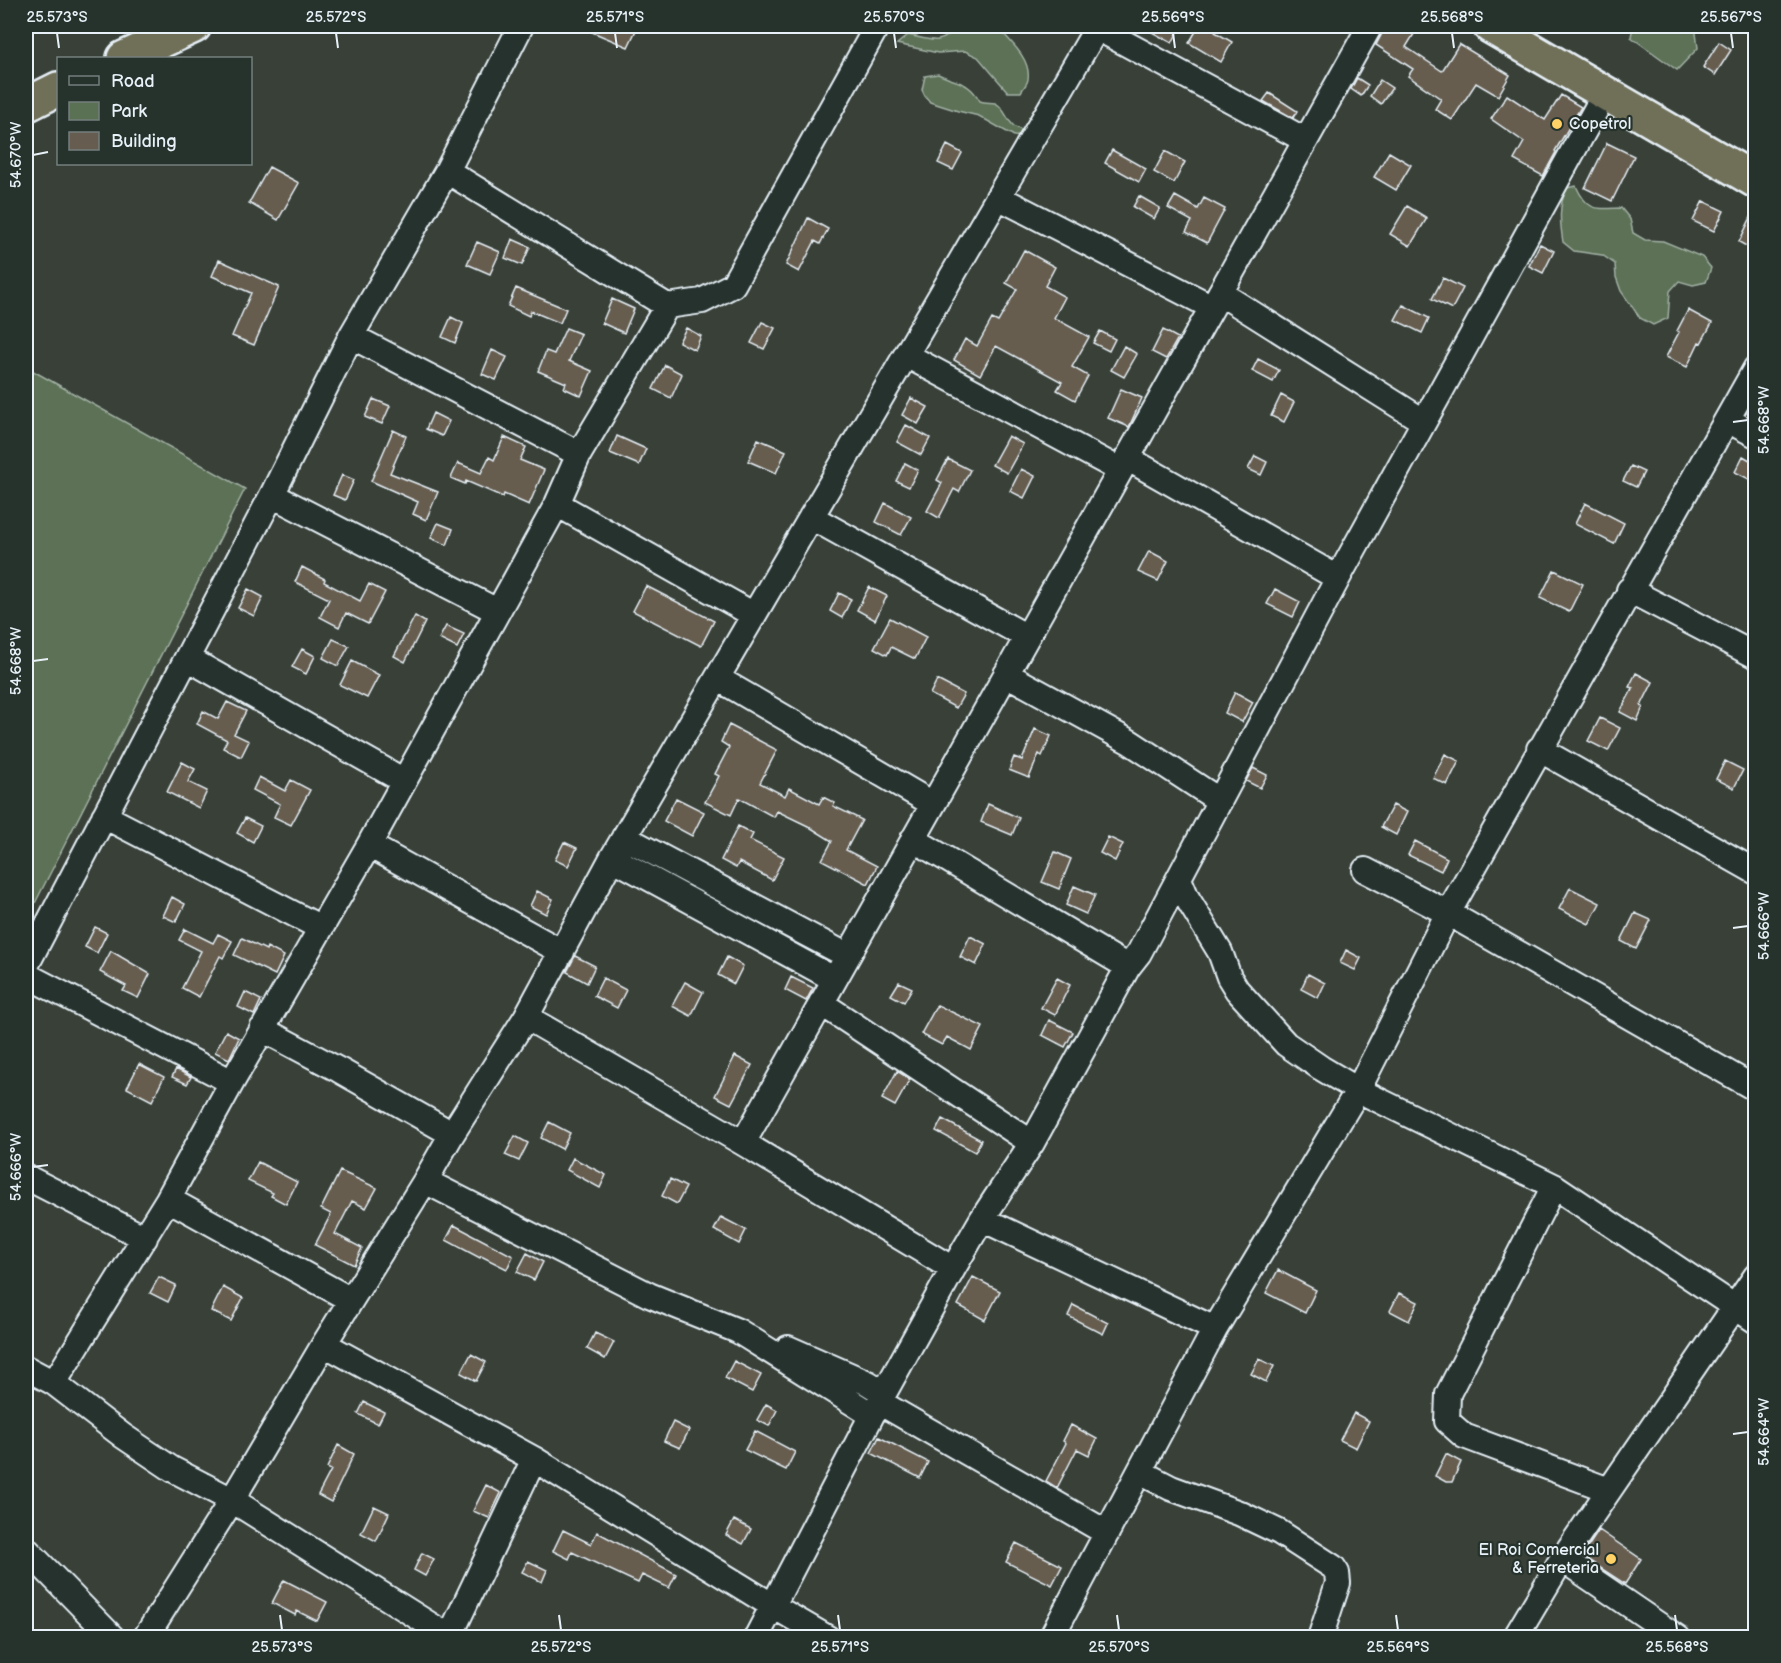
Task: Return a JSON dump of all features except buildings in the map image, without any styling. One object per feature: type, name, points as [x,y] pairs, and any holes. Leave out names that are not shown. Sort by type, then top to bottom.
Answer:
[{"type":"highway","points":[[126,57],[194,26]]},
{"type":"highway","points":[[1490,26],[1755,181]]},
{"type":"highway","points":[[26,105],[57,90]]},
{"type":"street","points":[[26,966],[272,495],[351,336],[447,171],[521,26]]},
{"type":"street","points":[[447,171],[667,306],[702,301],[734,285],[876,26]]},
{"type":"street","points":[[742,1143],[1370,26]]},
{"type":"street","points":[[145,1638],[232,1500],[324,1344],[526,1017],[624,837],[1098,27],[1305,140]]},
{"type":"street","points":[[756,1638],[878,1403],[982,1219],[1032,1143],[1128,967],[1139,953],[1423,421],[1605,93]]},
{"type":"street","points":[[998,197],[1216,300],[1423,421]]},
{"type":"street","points":[[54,1383],[168,1199],[262,1029],[369,845],[557,504],[579,454],[667,306]]},
{"type":"street","points":[[351,336],[579,454]]},
{"type":"street","points":[[906,355],[1124,464],[1338,578]]},
{"type":"street","points":[[1051,1638],[1215,1329],[1358,1090],[1448,913],[1755,368]]},
{"type":"street","points":[[1727,420],[1755,435]]},
{"type":"street","points":[[272,495],[497,611]]},
{"type":"street","points":[[557,504],[754,615]]},
{"type":"street","points":[[811,517],[1026,637]]},
{"type":"street","points":[[1629,590],[1755,656]]},
{"type":"street","points":[[187,658],[404,781]]},
{"type":"street","points":[[1006,674],[1130,742],[1220,801]]},
{"type":"street","points":[[717,678],[933,804]]},
{"type":"street","points":[[1539,749],[1755,872]]},
{"type":"street","points":[[104,816],[321,928]]},
{"type":"street","points":[[624,837],[848,956]]},
{"type":"street","points":[[913,838],[1128,967]]},
{"type":"street","points":[[369,845],[562,952]]},
{"type":"street","points":[[612,858],[834,980]]},
{"type":"street","points":[[1365,870],[1448,913],[1755,1089]]},
{"type":"street","points":[[1179,879],[1187,898],[1220,952],[1229,976],[1238,990],[1286,1044],[1358,1090],[1554,1186],[1755,1321]]},
{"type":"street","points":[[26,975],[232,1082]]},
{"type":"street","points":[[821,1003],[1032,1143]]},
{"type":"street","points":[[526,1017],[953,1269]]},
{"type":"street","points":[[262,1029],[452,1134]]},
{"type":"street","points":[[26,1177],[145,1238]]},
{"type":"street","points":[[425,1181],[649,1295],[738,1331],[752,1332],[868,1383],[878,1403],[1107,1533]]},
{"type":"street","points":[[1554,1186],[1448,1394],[1447,1421],[1464,1436],[1609,1490]]},
{"type":"street","points":[[168,1199],[351,1300]]},
{"type":"street","points":[[982,1219],[1215,1329]]},
{"type":"street","points":[[1515,1638],[1562,1559],[1755,1276]]},
{"type":"street","points":[[324,1344],[534,1459],[828,1638]]},
{"type":"street","points":[[26,1368],[54,1383],[123,1436],[172,1469],[232,1500],[450,1637],[534,1459]]},
{"type":"street","points":[[1140,1472],[1171,1488],[1239,1513],[1279,1532],[1333,1567],[1338,1583],[1320,1638]]},
{"type":"street","points":[[26,1549],[113,1638]]},
{"type":"street","points":[[1562,1559],[1678,1638]]},
{"type":"green space","points":[[957,26],[984,26],[987,30],[1000,30],[1020,52],[1027,65],[1028,81],[1021,92],[1008,92],[978,57],[965,51],[938,53],[897,44],[908,35],[929,40],[941,39]]},
{"type":"green space","points":[[1633,26],[1695,26],[1698,48],[1677,70],[1631,37]]},
{"type":"green space","points":[[938,74],[967,86],[980,101],[995,103],[1003,110],[1011,123],[1027,132],[1022,137],[1014,136],[979,116],[930,102],[922,90],[925,76]]},
{"type":"green space","points":[[1576,186],[1589,205],[1605,209],[1621,208],[1630,219],[1633,233],[1645,240],[1663,241],[1702,257],[1711,268],[1706,282],[1693,285],[1679,281],[1670,291],[1668,318],[1653,325],[1640,318],[1621,291],[1616,277],[1615,264],[1602,255],[1574,251],[1563,242],[1562,201],[1567,188]]},
{"type":"green space","points":[[26,367],[245,489],[26,921]]},
{"type":"place","name":"Copetrol","points":[[1557,124]]},
{"type":"place","name":"El Roi Comercial & Ferreteria","points":[[1611,1559]]}]
